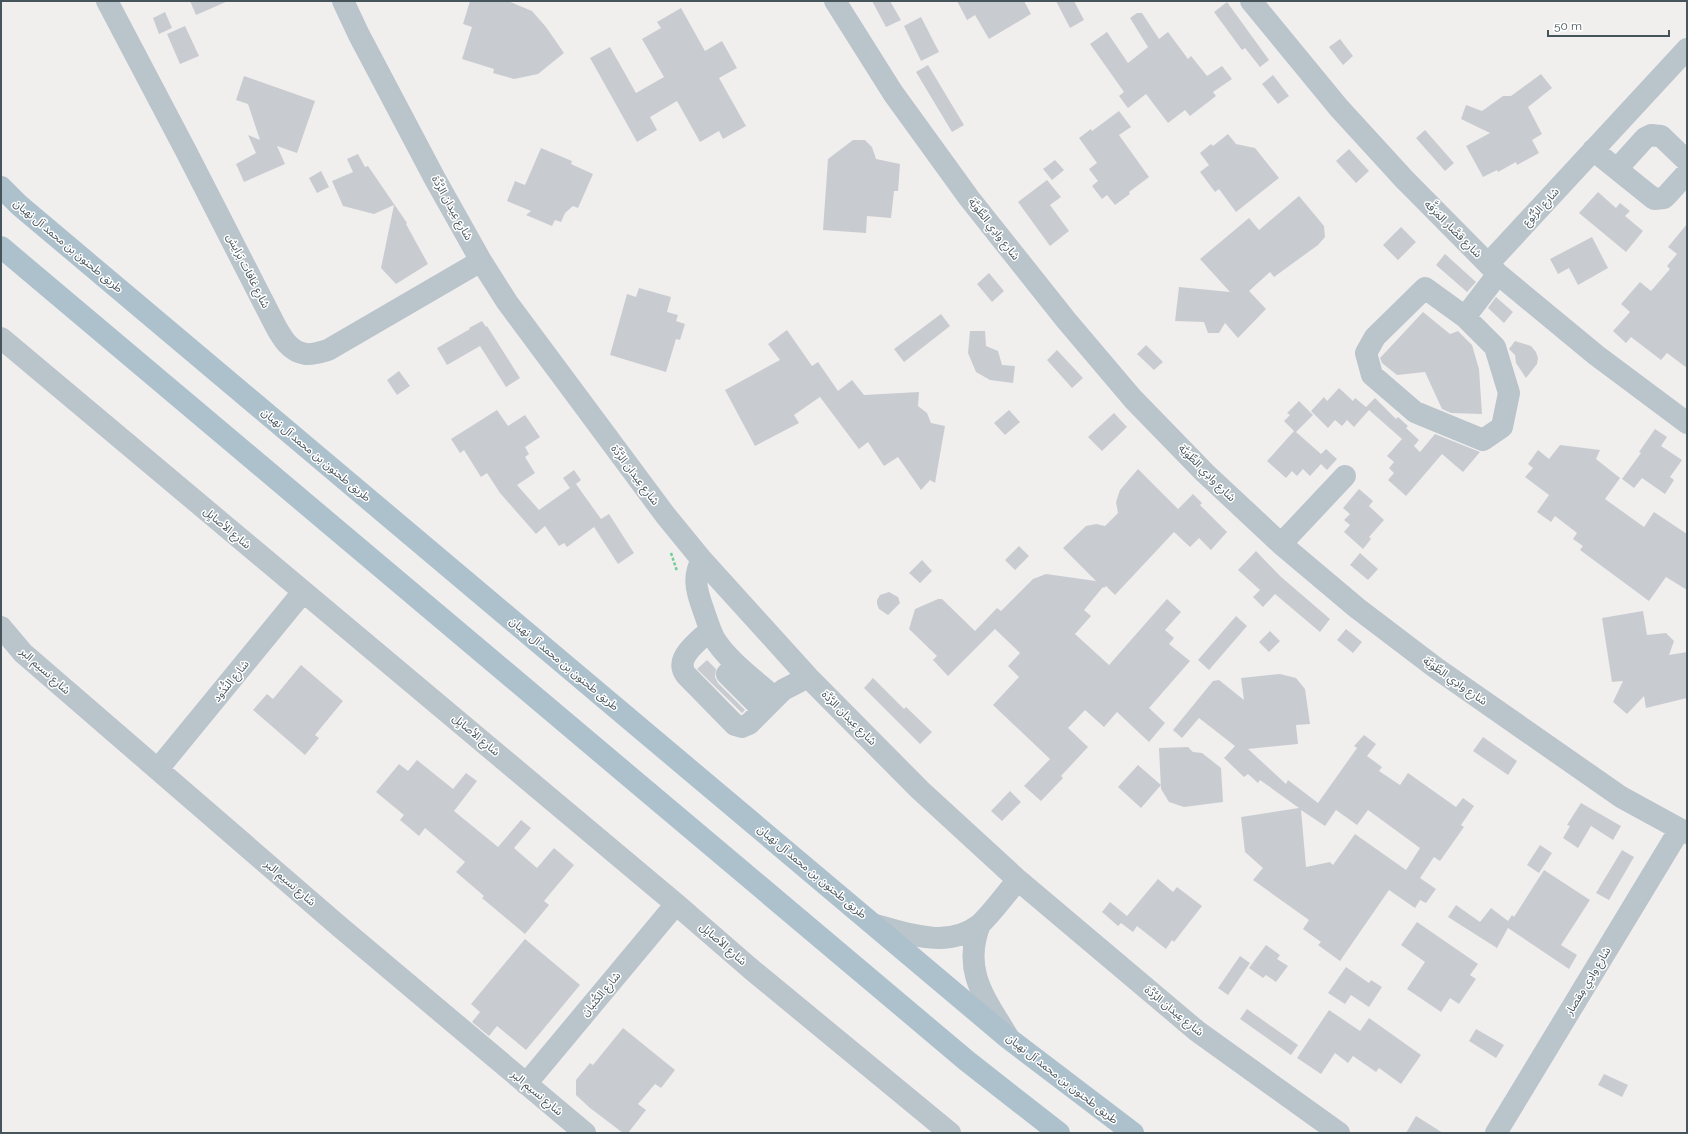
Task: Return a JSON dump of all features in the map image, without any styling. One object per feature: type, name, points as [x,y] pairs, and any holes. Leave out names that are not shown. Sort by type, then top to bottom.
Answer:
[{"type":"main road","name":"طريق طحنون بن محمد آل نهيان","points":[[1,187],[25,210],[1008,1038],[1133,1133]]},
{"type":"main road","points":[[1,246],[967,1061],[1059,1133]]},
{"type":"street","name":"شارع غافات بَرايش","points":[[107,1],[283,341],[290,346],[307,354],[328,350],[481,261]]},
{"type":"street","name":"شارع عِيدان الرَّدَّة","points":[[343,1],[359,36],[435,179],[481,261],[512,308],[666,516],[702,560],[808,677],[920,790],[1018,880],[1197,1031],[1339,1133]]},
{"type":"street","name":"شارع وادِي الطِّوَيَّة","points":[[835,1],[907,112],[969,198],[1066,320],[1139,404],[1205,473],[1281,544],[1357,608],[1436,668],[1622,797],[1683,831]]},
{"type":"street","name":"شارع قصَّار المَرَقَّه","points":[[1251,1],[1339,108],[1404,178],[1493,269],[1596,355],[1687,423]]},
{"type":"street","name":"شارع الرُّبُوع","points":[[1465,317],[1493,269],[1593,150],[1687,48]]},
{"type":"street","points":[[1617,169],[1644,138],[1651,135],[1661,136],[1687,161]]},
{"type":"street","points":[[1593,150],[1654,199],[1664,198],[1687,173]]},
{"type":"street","points":[[1425,288],[1465,317],[1495,347],[1509,393],[1502,427],[1483,440],[1415,412],[1372,375],[1366,353],[1375,337],[1425,288]]},
{"type":"street","name":"شارع الأصايِل","points":[[1,338],[676,904],[751,969],[950,1133]]},
{"type":"street","points":[[1281,544],[1345,476]]},
{"type":"street","points":[[702,560],[697,572],[696,586],[703,637],[769,704]]},
{"type":"street","name":"شارع النُّدُود","points":[[158,769],[303,592]]},
{"type":"street","name":"شارع نسيم البر","points":[[1,627],[23,653],[340,927],[585,1133]]},
{"type":"street","points":[[703,637],[683,658],[682,662],[684,671],[732,723],[738,727],[746,726],[788,687],[808,677]]},
{"type":"street","name":"شارع وادِي مِقصار","points":[[1496,1133],[1683,831]]},
{"type":"street","points":[[875,925],[925,938],[940,939],[967,932],[980,924],[1018,880]]},
{"type":"street","name":"شارع الكُثبان","points":[[526,1084],[676,904]]},
{"type":"street","points":[[980,924],[975,937],[973,950],[975,977],[980,990],[1008,1038]]},
{"type":"building","points":[[190,1],[228,1],[196,15]]},
{"type":"building","points":[[470,1],[508,1],[532,11],[546,27],[564,53],[538,74],[514,79],[493,73],[494,69],[462,59],[472,27],[463,24]]},
{"type":"building","points":[[872,1],[890,1],[901,20],[886,27]]},
{"type":"building","points":[[957,1],[1024,1],[1031,14],[989,39],[975,15],[967,20]]},
{"type":"building","points":[[1056,1],[1074,1],[1084,20],[1070,28]]},
{"type":"building","points":[[1227,2],[1269,60],[1260,67],[1245,48],[1242,50],[1214,12]]},
{"type":"building","points":[[681,8],[705,51],[722,41],[737,68],[719,78],[746,126],[723,139],[719,131],[700,142],[677,101],[650,117],[657,130],[637,142],[590,58],[610,47],[636,93],[664,77],[642,39],[661,28],[657,22]]},
{"type":"building","points":[[165,12],[172,28],[159,34],[153,18]]},
{"type":"building","points":[[1137,13],[1142,13],[1159,39],[1168,32],[1188,59],[1191,56],[1207,76],[1222,66],[1232,79],[1213,92],[1216,96],[1190,116],[1185,110],[1168,123],[1146,94],[1128,108],[1119,96],[1124,92],[1090,44],[1107,32],[1128,63],[1148,47],[1130,18]]},
{"type":"building","points":[[921,17],[939,52],[921,61],[904,26]]},
{"type":"building","points":[[185,26],[199,56],[180,64],[167,34]]},
{"type":"building","points":[[1340,39],[1353,56],[1343,65],[1329,47]]},
{"type":"building","points":[[928,65],[964,125],[952,132],[916,72]]},
{"type":"building","points":[[1541,74],[1552,88],[1528,107],[1542,134],[1532,140],[1539,153],[1517,165],[1516,162],[1498,172],[1497,170],[1483,177],[1466,146],[1490,133],[1461,119],[1466,105],[1482,111],[1503,96],[1511,96]]},
{"type":"building","points":[[1273,75],[1289,96],[1278,104],[1262,84]]},
{"type":"building","points":[[244,76],[315,101],[297,153],[277,146],[285,164],[244,182],[236,164],[256,153],[248,135],[260,140],[248,104],[236,100]]},
{"type":"building","points":[[1119,111],[1131,127],[1119,135],[1149,177],[1115,205],[1107,195],[1102,199],[1092,186],[1098,181],[1089,169],[1097,163],[1079,138],[1091,129],[1092,131]]},
{"type":"building","points":[[1425,130],[1454,163],[1445,171],[1416,138]]},
{"type":"building","points":[[1228,134],[1236,144],[1255,148],[1279,178],[1236,212],[1219,189],[1215,192],[1200,172],[1209,165],[1200,153],[1211,144],[1213,146]]},
{"type":"building","points":[[853,140],[865,140],[872,147],[876,159],[900,164],[898,191],[894,191],[891,218],[867,216],[866,233],[823,230],[828,159]]},
{"type":"building","points":[[541,148],[572,161],[571,164],[593,174],[578,208],[573,206],[565,213],[561,222],[555,220],[552,226],[526,215],[531,211],[507,201],[515,181],[525,185]]},
{"type":"building","points":[[1349,149],[1369,171],[1356,183],[1336,161]]},
{"type":"building","points":[[358,154],[365,167],[368,166],[407,223],[406,224],[428,264],[396,284],[381,268],[394,205],[374,214],[343,206],[332,181],[353,172],[347,159]]},
{"type":"building","points":[[1055,160],[1064,170],[1052,180],[1043,169]]},
{"type":"building","points":[[321,171],[329,187],[317,193],[309,178]]},
{"type":"building","points":[[1047,180],[1061,197],[1050,205],[1069,231],[1050,246],[1018,202]]},
{"type":"building","points":[[1598,192],[1616,208],[1620,203],[1630,211],[1625,216],[1643,231],[1626,252],[1579,213]]},
{"type":"building","points":[[1299,196],[1324,226],[1325,237],[1318,245],[1274,277],[1270,272],[1249,291],[1266,309],[1238,338],[1225,323],[1219,333],[1208,333],[1204,322],[1175,321],[1179,287],[1230,292],[1200,259],[1249,218],[1259,230]]},
{"type":"building","points":[[1687,224],[1687,368],[1667,353],[1661,360],[1631,337],[1626,343],[1613,331],[1630,312],[1621,304],[1640,282],[1651,291],[1670,269],[1667,266],[1677,254],[1668,247]]},
{"type":"building","points":[[1401,227],[1416,242],[1398,260],[1383,245]]},
{"type":"building","points":[[1592,237],[1608,268],[1578,285],[1569,268],[1558,274],[1550,259]]},
{"type":"building","points":[[1445,254],[1476,282],[1467,292],[1436,265]]},
{"type":"building","points":[[989,273],[1004,291],[992,302],[977,284]]},
{"type":"building","points":[[639,288],[671,297],[667,312],[678,315],[676,321],[685,324],[680,340],[676,339],[666,372],[610,355],[627,294],[636,297]]},
{"type":"building","points":[[1496,297],[1513,312],[1504,323],[1488,308]]},
{"type":"building","points":[[1423,312],[1450,334],[1458,331],[1472,345],[1479,369],[1482,414],[1451,413],[1442,409],[1425,372],[1397,375],[1382,363],[1380,358]]},
{"type":"building","points":[[941,314],[950,326],[904,362],[894,349]]},
{"type":"building","points":[[482,321],[486,327],[487,326],[520,378],[506,387],[480,346],[447,365],[437,348]]},
{"type":"building","points":[[787,330],[812,366],[818,362],[838,391],[852,380],[864,395],[919,392],[918,406],[927,413],[931,423],[945,426],[935,483],[930,480],[921,490],[898,457],[884,466],[868,442],[859,449],[820,397],[794,415],[799,423],[755,446],[725,390],[780,360],[768,344]]},
{"type":"building","points":[[970,331],[985,331],[986,346],[998,351],[1002,365],[1015,366],[1013,383],[990,380],[976,372],[968,353]]},
{"type":"building","points":[[1515,341],[1531,346],[1536,352],[1538,358],[1537,364],[1526,378],[1516,363],[1515,355],[1509,349]]},
{"type":"building","points":[[1146,345],[1163,362],[1154,370],[1137,354]]},
{"type":"building","points":[[1057,350],[1083,378],[1072,388],[1047,360]]},
{"type":"building","points":[[399,371],[410,386],[397,395],[387,380]]},
{"type":"building","points":[[1339,388],[1353,401],[1355,398],[1366,407],[1375,398],[1396,419],[1398,417],[1408,426],[1406,428],[1419,440],[1414,446],[1420,452],[1435,434],[1480,452],[1463,472],[1442,454],[1406,496],[1388,480],[1394,473],[1389,468],[1394,462],[1387,456],[1402,439],[1369,410],[1354,427],[1347,420],[1342,426],[1335,420],[1328,428],[1311,411],[1324,397],[1327,401]]},
{"type":"building","points":[[1299,401],[1313,415],[1296,432],[1321,454],[1326,449],[1337,459],[1327,470],[1321,464],[1310,476],[1303,469],[1297,476],[1292,471],[1286,478],[1267,461],[1294,431],[1284,421],[1290,415],[1287,413]]},
{"type":"building","points":[[497,410],[508,426],[525,415],[540,437],[525,447],[529,454],[525,457],[535,473],[517,485],[539,510],[570,488],[563,478],[574,470],[581,480],[576,484],[601,519],[609,514],[634,553],[618,564],[594,527],[567,547],[564,543],[559,546],[545,526],[536,534],[500,493],[487,473],[481,477],[464,450],[460,453],[451,439]]},
{"type":"building","points":[[1009,410],[1020,422],[1005,435],[994,423]]},
{"type":"building","points":[[1114,413],[1127,427],[1102,451],[1088,437]]},
{"type":"building","points":[[1655,429],[1667,437],[1661,446],[1682,460],[1670,477],[1674,480],[1665,494],[1642,478],[1634,488],[1622,479],[1641,453],[1639,452]]},
{"type":"building","points":[[1560,445],[1600,450],[1596,459],[1620,478],[1605,499],[1644,527],[1654,512],[1687,534],[1687,590],[1666,577],[1649,601],[1580,550],[1583,546],[1573,539],[1577,533],[1555,516],[1551,522],[1537,512],[1549,495],[1525,477],[1533,468],[1528,464],[1538,450],[1549,459]]},
{"type":"building","points":[[1138,469],[1178,509],[1193,494],[1202,503],[1200,505],[1227,532],[1211,550],[1199,538],[1190,547],[1174,532],[1115,595],[1106,586],[1104,588],[1103,587],[1084,610],[1091,616],[1075,634],[1109,665],[1167,599],[1181,612],[1165,630],[1174,638],[1169,644],[1190,661],[1149,708],[1165,723],[1149,742],[1117,712],[1104,727],[1085,710],[1068,728],[1088,747],[1061,776],[1063,778],[1041,801],[1024,786],[1050,759],[993,705],[1019,677],[1008,666],[1020,653],[995,629],[948,676],[933,660],[937,656],[909,629],[915,609],[938,599],[942,599],[975,631],[997,608],[1001,611],[1033,579],[1046,574],[1096,581],[1063,548],[1086,526],[1096,524],[1105,526],[1118,513],[1116,502],[1120,490]]},
{"type":"building","points":[[1359,489],[1373,501],[1369,506],[1384,520],[1369,537],[1371,539],[1363,549],[1344,532],[1350,525],[1344,520],[1350,514],[1343,508]]},
{"type":"building","points":[[1019,546],[1029,556],[1015,570],[1005,560]]},
{"type":"building","points":[[1256,551],[1280,576],[1330,619],[1320,632],[1275,594],[1263,607],[1253,597],[1260,590],[1238,570]]},
{"type":"building","points":[[1360,553],[1378,569],[1368,580],[1350,565]]},
{"type":"building","points":[[922,560],[932,571],[920,583],[909,573]]},
{"type":"building","points":[[889,592],[898,597],[900,603],[888,615],[879,609],[877,600],[880,595]]},
{"type":"building","points":[[1643,611],[1647,635],[1666,633],[1674,641],[1669,655],[1687,652],[1687,698],[1646,708],[1644,696],[1627,714],[1613,702],[1623,681],[1612,682],[1602,618]]},
{"type":"building","points":[[1236,616],[1247,626],[1209,670],[1198,660]]},
{"type":"building","points":[[1346,629],[1362,642],[1353,653],[1337,640]]},
{"type":"building","points":[[1270,631],[1280,641],[1269,652],[1259,642]]},
{"type":"building","points":[[707,660],[716,669],[715,677],[718,683],[745,710],[742,713],[697,669]]},
{"type":"building","points":[[301,665],[343,701],[315,735],[319,738],[305,755],[253,710],[267,694],[273,699]]},
{"type":"building","points":[[1280,674],[1296,678],[1305,689],[1310,724],[1296,725],[1298,744],[1248,749],[1286,784],[1288,780],[1318,803],[1357,748],[1354,746],[1364,735],[1376,744],[1367,756],[1382,767],[1379,771],[1400,785],[1408,773],[1456,807],[1463,798],[1474,806],[1461,825],[1464,827],[1440,861],[1434,857],[1420,878],[1436,889],[1426,903],[1420,900],[1415,908],[1389,890],[1340,961],[1318,945],[1321,942],[1303,929],[1309,920],[1253,880],[1263,868],[1245,852],[1241,817],[1299,808],[1260,780],[1258,783],[1248,774],[1244,777],[1224,758],[1235,746],[1199,718],[1182,738],[1173,730],[1213,681],[1219,680],[1244,700],[1241,678]],"holes":[[[1301,810],[1325,826],[1336,810],[1357,825],[1368,810],[1420,848],[1406,870],[1355,834],[1333,865],[1330,862],[1306,867]]]},
{"type":"building","points":[[873,678],[904,709],[906,707],[932,732],[920,744],[864,688]]},
{"type":"building","points":[[1483,737],[1517,761],[1508,775],[1473,751]]},
{"type":"building","points":[[1188,747],[1193,752],[1202,753],[1221,768],[1223,802],[1184,807],[1169,802],[1161,789],[1159,748]]},
{"type":"building","points":[[417,760],[453,789],[466,773],[477,781],[454,811],[498,847],[521,820],[531,828],[514,848],[537,868],[554,848],[574,865],[544,901],[549,905],[525,934],[482,898],[484,896],[456,872],[465,862],[425,828],[419,836],[400,820],[404,815],[376,792],[399,764],[408,771]]},
{"type":"building","points":[[1138,765],[1161,785],[1141,808],[1118,787]]},
{"type":"building","points":[[1010,791],[1021,802],[1002,821],[991,811]]},
{"type":"building","points":[[1581,803],[1621,826],[1613,840],[1591,826],[1578,848],[1563,838],[1570,826],[1567,825]]},
{"type":"building","points":[[1540,845],[1552,853],[1539,873],[1527,865]]},
{"type":"building","points":[[1622,850],[1634,857],[1609,900],[1596,893]]},
{"type":"building","points":[[1544,870],[1590,900],[1561,945],[1577,955],[1569,969],[1508,928],[1497,948],[1448,917],[1456,905],[1480,922],[1491,908],[1508,921],[1512,915],[1514,917]]},
{"type":"building","points":[[1158,879],[1173,892],[1177,887],[1202,906],[1174,942],[1172,940],[1166,949],[1137,926],[1133,932],[1121,923],[1118,926],[1102,912],[1110,902],[1127,916]]},
{"type":"building","points":[[1417,922],[1478,964],[1470,975],[1476,979],[1459,1004],[1450,998],[1441,1012],[1407,989],[1425,962],[1401,945]]},
{"type":"building","points":[[525,939],[580,985],[526,1050],[497,1026],[489,1036],[472,1022],[480,1012],[471,1004]]},
{"type":"building","points":[[1266,945],[1280,955],[1277,959],[1288,966],[1276,982],[1266,975],[1263,978],[1249,968]]},
{"type":"building","points":[[1240,956],[1250,963],[1228,995],[1218,988]]},
{"type":"building","points":[[1346,967],[1369,983],[1371,980],[1382,987],[1369,1007],[1351,995],[1345,1004],[1328,993]]},
{"type":"building","points":[[1247,1009],[1298,1045],[1291,1055],[1240,1019]]},
{"type":"building","points":[[1329,1010],[1360,1031],[1369,1018],[1421,1055],[1401,1084],[1379,1068],[1376,1072],[1353,1056],[1348,1063],[1335,1053],[1321,1074],[1297,1058]]},
{"type":"building","points":[[623,1028],[675,1070],[661,1088],[655,1084],[638,1104],[646,1110],[628,1133],[623,1133],[590,1108],[576,1095],[576,1080],[590,1063],[593,1065]]},
{"type":"building","points":[[1476,1029],[1504,1045],[1496,1058],[1469,1041]]},
{"type":"building","points":[[1604,1074],[1628,1085],[1622,1097],[1598,1085]]},
{"type":"building","points":[[1416,1116],[1443,1133],[1406,1133]]}]
